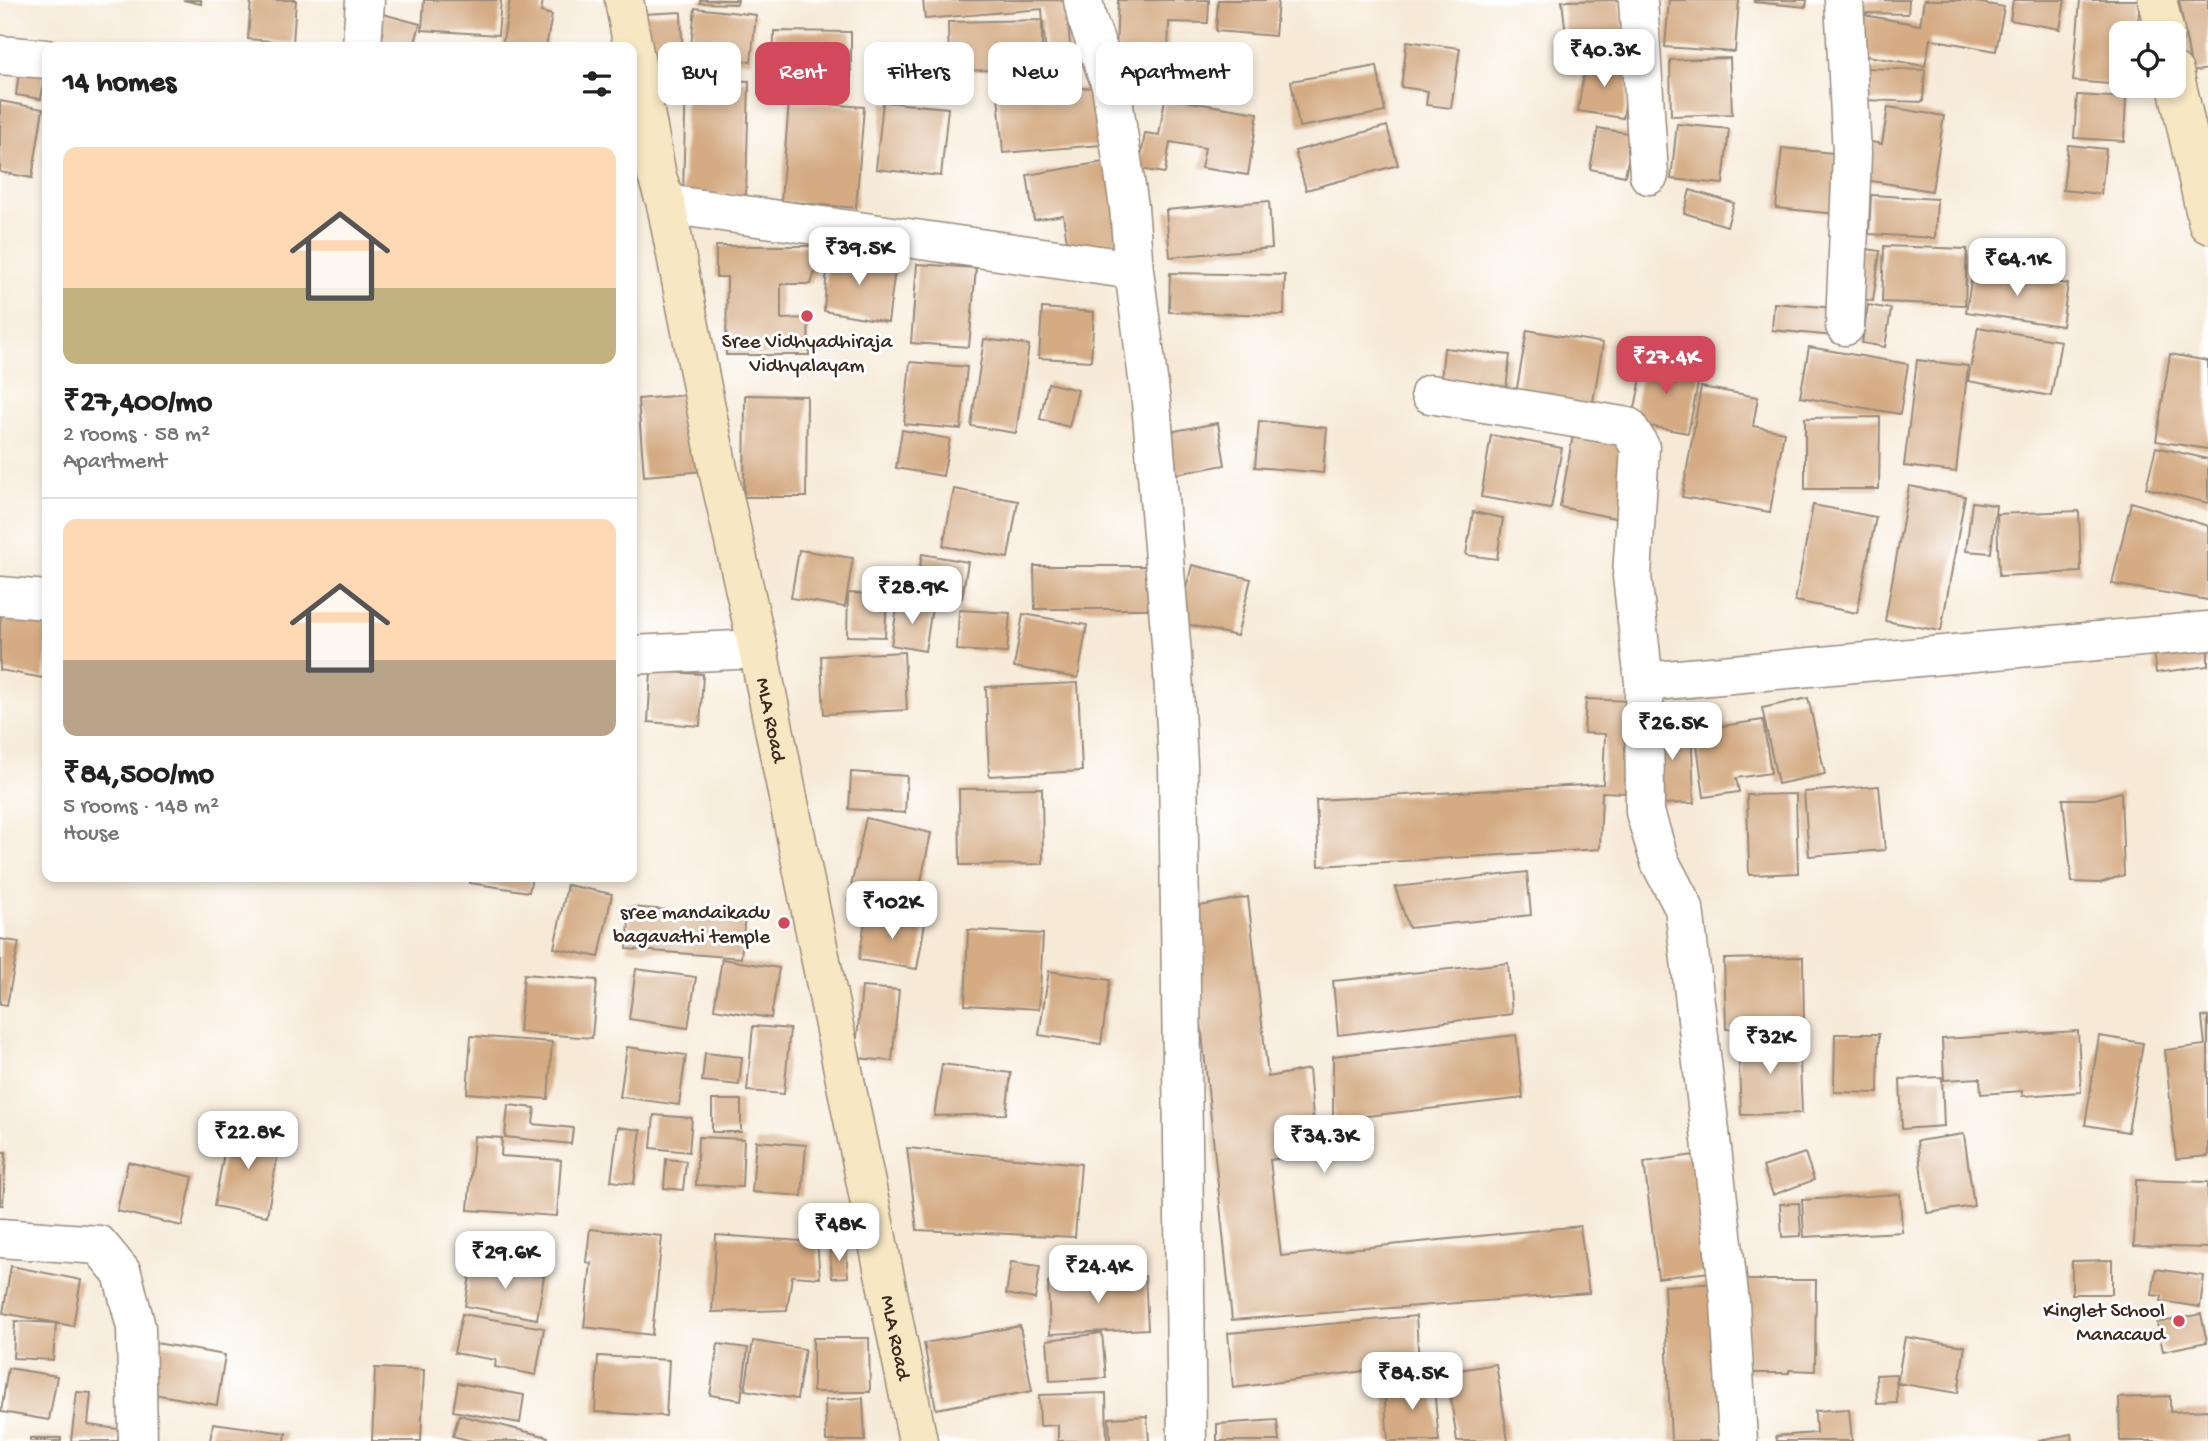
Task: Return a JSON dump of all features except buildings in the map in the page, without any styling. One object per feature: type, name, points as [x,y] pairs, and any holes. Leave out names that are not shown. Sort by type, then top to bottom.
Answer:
[{"type":"street","points":[[362,42],[365,0]]},
{"type":"street","name":"MLA Road","points":[[624,0],[630,42]]},
{"type":"street","points":[[1083,0],[1087,19],[1111,85],[1129,207],[1152,415],[1172,655],[1178,764],[1187,1441]]},
{"type":"street","points":[[1639,0],[1649,175]]},
{"type":"street","points":[[1844,0],[1852,154],[1844,326]]},
{"type":"street","points":[[2157,0],[2162,21]]},
{"type":"street","points":[[0,55],[42,59]]},
{"type":"street","name":"MLA Road","points":[[637,85],[652,183],[758,649],[918,1441]]},
{"type":"street","points":[[2180,98],[2208,224]]},
{"type":"street","points":[[652,183],[1134,270]]},
{"type":"street","points":[[1430,394],[1628,427],[1640,447],[1632,576],[1644,682],[1645,812],[1660,862],[1684,908],[1730,1303],[1738,1441]]},
{"type":"street","points":[[0,596],[42,600]]},
{"type":"street","points":[[1644,682],[2208,631]]},
{"type":"street","points":[[637,655],[758,649]]},
{"type":"street","points":[[0,1238],[99,1245],[122,1273],[136,1327],[138,1441]]},
{"type":"place","name":"Sree Vidhyadhiraja Vidhyalayam","points":[[807,316]]},
{"type":"place","name":"sree mandaikadu bagavathi temple","points":[[784,923]]},
{"type":"place","name":"Kinglet School Manacaud","points":[[2179,1321]]}]
